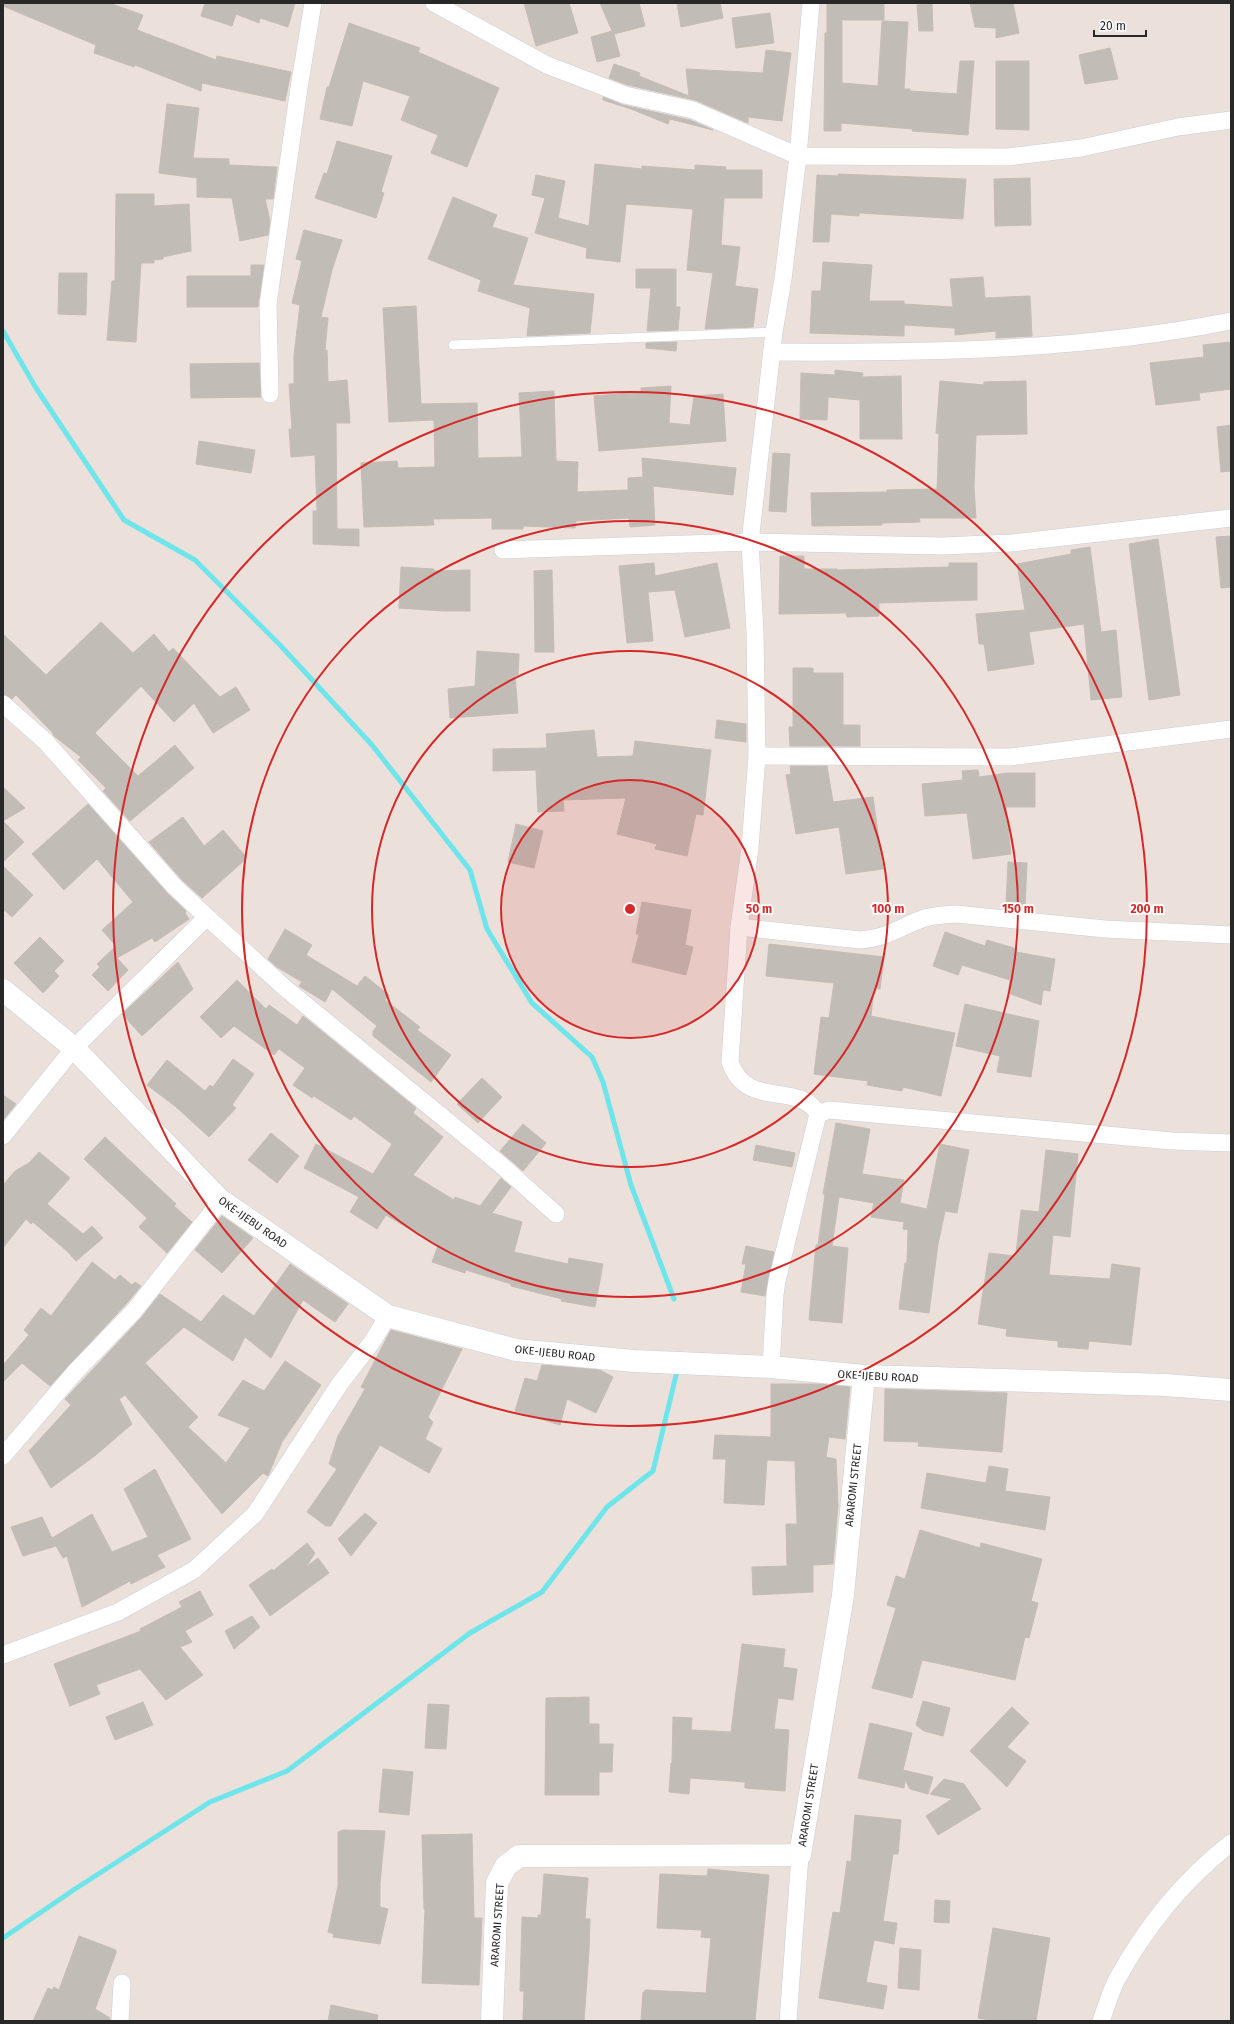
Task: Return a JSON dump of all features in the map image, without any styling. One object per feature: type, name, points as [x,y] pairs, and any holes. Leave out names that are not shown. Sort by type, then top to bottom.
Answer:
[{"type":"main road","name":"OKE-IJEBU ROAD","points":[[3,990],[74,1048],[219,1199],[388,1316],[516,1350],[634,1362],[771,1367],[864,1376],[1165,1385],[1231,1390]]},
{"type":"main road","name":"ARAROMI STREET","points":[[492,2021],[497,1883],[506,1866],[519,1856],[800,1855],[843,1595],[864,1376]]},
{"type":"street","points":[[270,394],[268,304],[299,88],[313,3]]},
{"type":"street","points":[[434,3],[547,65],[624,95],[693,110],[798,156],[1008,158],[1081,148],[1178,127],[1231,120]]},
{"type":"street","points":[[771,1367],[776,1287],[818,1114],[813,1104],[794,1097],[759,1092],[742,1082],[733,1072],[730,1062],[739,927],[750,848],[757,756],[755,632],[750,542],[774,332],[783,279],[798,156],[812,3]]},
{"type":"street","points":[[772,352],[906,353],[1094,343],[1178,331],[1231,320]]},
{"type":"street","points":[[503,550],[750,542],[942,546],[1012,543],[1231,518]]},
{"type":"street","points":[[3,704],[45,741],[175,887],[207,918],[285,988],[501,1166],[556,1214]]},
{"type":"street","points":[[757,756],[1010,757],[1231,729]]},
{"type":"street","points":[[739,927],[860,940],[875,940],[922,919],[936,915],[956,914],[1105,929],[1231,935]]},
{"type":"street","points":[[3,1136],[74,1048],[207,918]]},
{"type":"street","points":[[818,1114],[829,1110],[1172,1141],[1231,1144]]},
{"type":"street","points":[[3,1456],[76,1372],[134,1311],[216,1207],[219,1199]]},
{"type":"street","points":[[3,1655],[118,1612],[194,1570],[255,1514],[339,1386],[372,1342],[388,1316]]},
{"type":"street","points":[[1101,2021],[1116,1982],[1141,1939],[1166,1904],[1215,1855],[1231,1843]]},
{"type":"street","points":[[788,2021],[800,1855]]},
{"type":"street","points":[[120,2021],[122,1983]]},
{"type":"lane","points":[[453,345],[774,332]]},
{"type":"building","points":[[3,3],[109,3],[143,15],[137,30],[216,60],[217,56],[291,72],[285,101],[202,83],[201,91],[135,65],[134,67],[94,53],[96,45],[3,6]]},
{"type":"building","points":[[205,3],[295,3],[288,27],[260,18],[259,23],[236,14],[232,26],[201,16]]},
{"type":"building","points":[[524,3],[569,3],[578,33],[536,46]]},
{"type":"building","points":[[600,3],[639,3],[645,26],[614,34],[620,56],[597,62],[591,37],[612,31]]},
{"type":"building","points":[[677,3],[720,3],[723,18],[681,27]]},
{"type":"building","points":[[827,3],[884,3],[884,20],[842,20],[842,83],[878,86],[882,21],[908,22],[904,89],[910,89],[910,91],[957,94],[960,61],[974,61],[968,135],[912,131],[913,129],[841,123],[841,131],[824,131],[825,33],[827,33]]},
{"type":"building","points":[[970,3],[1013,3],[1019,33],[996,38],[996,28],[975,27]]},
{"type":"building","points":[[932,4],[933,31],[919,31],[917,5]]},
{"type":"building","points":[[770,13],[774,43],[736,48],[732,18]]},
{"type":"building","points":[[349,23],[420,48],[418,52],[499,88],[467,167],[431,153],[438,135],[401,120],[410,96],[363,81],[352,126],[320,119],[327,87],[329,87]]},
{"type":"building","points":[[1110,48],[1118,79],[1085,84],[1079,55]]},
{"type":"building","points":[[766,50],[791,53],[782,121],[748,117],[748,123],[695,100],[628,85],[609,78],[614,64],[640,73],[639,76],[689,96],[686,69],[763,73]]},
{"type":"building","points":[[996,61],[1029,61],[1029,130],[996,129]]},
{"type":"building","points":[[603,97],[623,105],[690,120],[713,130],[670,119],[668,124],[631,109],[603,100]]},
{"type":"building","points":[[167,104],[199,108],[193,158],[229,159],[229,165],[277,167],[273,199],[265,199],[270,221],[268,235],[240,241],[232,198],[197,197],[197,178],[159,173]]},
{"type":"building","points":[[337,141],[392,156],[381,192],[384,193],[376,218],[315,198],[324,173],[327,174]]},
{"type":"building","points":[[595,164],[642,169],[642,166],[695,170],[695,165],[726,167],[725,170],[762,170],[762,198],[724,198],[721,245],[740,247],[735,286],[758,289],[753,327],[705,329],[713,273],[687,270],[693,209],[626,204],[620,262],[586,258],[587,248],[535,233],[545,198],[532,195],[536,175],[565,181],[558,218],[589,226]]},
{"type":"building","points":[[838,174],[966,179],[963,219],[859,213],[859,216],[831,214],[829,242],[813,242],[817,175],[838,176]]},
{"type":"building","points":[[1030,178],[1031,225],[995,226],[994,179]]},
{"type":"building","points":[[116,194],[154,194],[154,206],[189,204],[191,251],[163,257],[163,259],[154,260],[154,263],[141,263],[136,342],[107,340],[112,281],[115,281]]},
{"type":"building","points":[[453,197],[497,215],[492,227],[528,238],[513,285],[594,294],[590,333],[527,336],[530,308],[478,291],[481,280],[428,259]]},
{"type":"building","points":[[304,230],[342,240],[332,270],[321,317],[328,318],[325,350],[327,350],[328,382],[347,380],[350,423],[336,423],[337,529],[359,529],[359,546],[313,544],[313,511],[317,511],[315,455],[291,457],[289,429],[292,429],[289,384],[294,384],[294,355],[300,305],[292,303],[302,261],[296,259]]},
{"type":"building","points":[[823,262],[872,265],[869,301],[904,301],[904,304],[953,307],[950,279],[983,277],[985,298],[1030,296],[1032,336],[996,338],[996,331],[955,335],[955,328],[904,325],[904,336],[810,333],[812,291],[821,291]]},
{"type":"building","points":[[251,265],[264,265],[258,307],[187,307],[187,276],[251,276]]},
{"type":"building","points":[[636,269],[676,269],[676,307],[680,307],[678,330],[647,331],[651,288],[636,288]]},
{"type":"building","points":[[59,273],[87,273],[86,315],[58,314]]},
{"type":"building","points":[[416,306],[421,404],[477,403],[478,458],[522,457],[519,393],[554,391],[556,461],[578,462],[577,492],[628,490],[628,478],[643,477],[642,458],[736,468],[733,495],[653,486],[655,525],[630,527],[629,518],[576,521],[575,528],[523,526],[523,529],[492,529],[492,518],[433,519],[434,525],[364,527],[361,463],[397,461],[398,468],[435,467],[434,420],[389,422],[383,308]]},
{"type":"building","points":[[677,342],[676,351],[646,348],[646,343]]},
{"type":"building","points":[[1231,342],[1231,389],[1199,393],[1200,400],[1156,405],[1150,363],[1204,357],[1203,345]]},
{"type":"building","points":[[259,363],[261,397],[191,398],[190,364]]},
{"type":"building","points":[[835,370],[863,373],[862,377],[901,376],[902,439],[860,439],[860,400],[828,397],[827,420],[800,419],[801,373],[835,375]]},
{"type":"building","points":[[940,381],[984,385],[984,382],[1026,381],[1027,434],[976,435],[974,487],[976,518],[919,518],[920,522],[882,523],[882,525],[812,526],[811,493],[887,492],[887,490],[937,489],[939,434],[936,433]]},
{"type":"building","points":[[671,386],[669,423],[690,425],[694,396],[723,394],[726,441],[599,451],[594,396],[641,392],[641,388]]},
{"type":"building","points":[[1231,425],[1231,471],[1221,472],[1217,427]]},
{"type":"building","points":[[199,441],[255,450],[251,473],[196,464]]},
{"type":"building","points":[[773,453],[790,454],[786,512],[769,511]]},
{"type":"building","points":[[1231,536],[1231,587],[1221,588],[1216,537]]},
{"type":"building","points":[[1158,539],[1180,695],[1149,700],[1129,544]]},
{"type":"building","points":[[1090,547],[1101,632],[1116,630],[1122,697],[1091,700],[1084,624],[1029,632],[1034,664],[988,671],[984,644],[979,644],[976,614],[1025,610],[1017,564],[1071,554],[1071,550]]},
{"type":"building","points":[[780,556],[804,556],[804,569],[837,570],[949,567],[949,563],[977,563],[977,600],[879,603],[879,616],[847,617],[846,613],[779,614]]},
{"type":"building","points":[[654,563],[655,576],[717,563],[730,628],[685,637],[675,590],[648,592],[653,641],[627,643],[619,566]]},
{"type":"building","points":[[401,567],[434,569],[434,571],[470,570],[470,611],[399,608]]},
{"type":"building","points":[[552,570],[554,652],[535,652],[534,571]]},
{"type":"building","points":[[101,622],[133,653],[154,634],[169,652],[173,648],[220,697],[236,687],[250,710],[213,733],[194,703],[174,722],[141,686],[95,733],[138,776],[175,745],[194,768],[130,821],[103,791],[106,788],[78,760],[81,757],[54,736],[52,732],[16,695],[12,699],[3,694],[3,634],[46,675]]},
{"type":"building","points":[[477,651],[519,654],[518,675],[515,675],[518,713],[450,718],[448,689],[475,686]]},
{"type":"building","points":[[793,668],[813,668],[813,673],[843,673],[843,725],[860,725],[860,746],[790,746],[789,727],[793,727]]},
{"type":"building","points":[[717,720],[746,724],[746,742],[715,738]]},
{"type":"building","points":[[594,730],[597,757],[633,756],[635,741],[711,750],[703,815],[696,814],[687,856],[655,849],[657,844],[617,834],[626,798],[563,800],[564,811],[538,812],[536,770],[493,771],[493,749],[547,748],[546,734]]},
{"type":"building","points":[[790,766],[827,766],[833,802],[873,797],[883,869],[846,874],[839,827],[796,834],[786,775],[791,774]]},
{"type":"building","points":[[978,770],[979,777],[1008,773],[1035,773],[1035,807],[1006,807],[1011,854],[973,859],[967,813],[925,816],[922,784],[963,780],[962,771]]},
{"type":"building","points":[[3,787],[25,808],[3,821]]},
{"type":"building","points":[[88,804],[168,894],[186,911],[185,913],[189,919],[155,942],[152,938],[117,958],[128,970],[108,991],[92,975],[100,967],[97,964],[116,946],[102,930],[133,902],[97,859],[64,890],[32,854]]},
{"type":"building","points":[[183,817],[204,846],[223,830],[247,858],[202,898],[182,880],[149,842]]},
{"type":"building","points":[[3,821],[24,842],[3,862]]},
{"type":"building","points":[[516,824],[543,831],[534,868],[508,862]]},
{"type":"building","points":[[1008,862],[1027,863],[1025,907],[1006,906]]},
{"type":"building","points":[[3,866],[33,895],[12,917],[3,909]]},
{"type":"building","points":[[642,902],[691,910],[685,945],[693,947],[686,975],[632,962],[639,934],[636,934]]},
{"type":"building","points":[[285,929],[312,945],[306,955],[357,986],[365,976],[389,995],[385,1000],[420,1027],[417,1030],[451,1055],[431,1082],[373,1036],[373,1031],[377,1026],[332,989],[325,1002],[299,986],[302,982],[277,967],[268,959]]},
{"type":"building","points":[[945,932],[985,946],[987,940],[1017,949],[1016,952],[1055,959],[1050,991],[1043,990],[1041,1005],[1008,993],[1010,980],[962,965],[958,975],[933,966]]},
{"type":"building","points":[[40,937],[64,961],[54,971],[59,976],[43,993],[14,963]]},
{"type":"building","points":[[769,944],[884,957],[880,989],[874,988],[871,1016],[955,1033],[941,1096],[903,1087],[902,1091],[867,1085],[868,1081],[814,1074],[821,1017],[829,1018],[834,983],[766,976]]},
{"type":"building","points":[[178,962],[193,989],[142,1036],[122,1014]]},
{"type":"building","points":[[237,980],[266,1009],[269,1005],[297,1025],[303,1016],[416,1108],[413,1113],[443,1137],[413,1175],[454,1200],[455,1197],[480,1206],[501,1178],[511,1187],[492,1213],[522,1222],[514,1252],[568,1264],[569,1258],[603,1264],[595,1307],[561,1301],[562,1299],[511,1286],[511,1284],[466,1270],[465,1273],[432,1262],[438,1246],[386,1215],[377,1229],[350,1212],[359,1197],[304,1168],[316,1144],[373,1174],[392,1144],[354,1116],[351,1120],[314,1096],[312,1098],[293,1085],[305,1068],[279,1049],[274,1055],[234,1026],[221,1038],[200,1017]]},
{"type":"building","points":[[965,1004],[1039,1021],[1031,1077],[997,1072],[1000,1056],[956,1046]]},
{"type":"building","points":[[233,1059],[254,1074],[232,1105],[236,1108],[209,1137],[175,1106],[147,1085],[167,1060],[205,1091],[210,1085],[213,1087]]},
{"type":"building","points":[[482,1078],[502,1097],[478,1123],[457,1104]]},
{"type":"building","points":[[3,1095],[16,1104],[3,1120]]},
{"type":"building","points":[[836,1123],[870,1129],[862,1174],[904,1180],[900,1203],[927,1209],[940,1144],[969,1150],[957,1213],[945,1211],[938,1244],[929,1313],[899,1309],[905,1263],[907,1263],[908,1230],[903,1229],[904,1222],[871,1217],[874,1203],[839,1197],[832,1246],[848,1248],[842,1323],[809,1320],[816,1245],[818,1245],[825,1194],[823,1194]]},
{"type":"building","points":[[523,1124],[546,1143],[523,1171],[500,1151]]},
{"type":"building","points":[[271,1133],[299,1156],[277,1183],[248,1160]]},
{"type":"building","points":[[105,1137],[176,1204],[174,1206],[192,1222],[167,1253],[139,1227],[147,1218],[84,1159]]},
{"type":"building","points":[[756,1145],[795,1153],[792,1167],[753,1160]]},
{"type":"building","points":[[1046,1150],[1078,1154],[1070,1237],[1053,1235],[1049,1275],[1110,1279],[1112,1264],[1140,1268],[1131,1345],[1089,1341],[1088,1349],[1058,1347],[1058,1341],[1006,1336],[1007,1329],[978,1324],[989,1253],[1014,1256],[1016,1253],[1021,1210],[1039,1212]]},
{"type":"building","points":[[39,1152],[70,1178],[47,1204],[83,1234],[92,1226],[103,1238],[76,1261],[67,1251],[33,1222],[31,1224],[26,1219],[3,1248],[3,1185],[15,1171],[29,1163]]},
{"type":"building","points":[[222,1216],[253,1238],[222,1273],[195,1250]]},
{"type":"building","points":[[746,1246],[774,1252],[765,1296],[741,1292],[746,1264],[742,1264]]},
{"type":"building","points":[[92,1262],[115,1280],[120,1275],[132,1285],[135,1282],[141,1286],[50,1386],[22,1363],[3,1382],[3,1365],[29,1335],[24,1330],[41,1308],[51,1316]]},
{"type":"building","points":[[290,1264],[348,1304],[335,1322],[303,1300],[271,1358],[245,1337],[233,1361],[184,1327],[145,1363],[198,1417],[188,1427],[226,1463],[250,1428],[218,1415],[243,1380],[264,1391],[285,1361],[321,1385],[282,1442],[268,1476],[263,1473],[222,1514],[125,1395],[119,1399],[132,1424],[96,1455],[51,1488],[29,1451],[71,1405],[65,1399],[141,1318],[160,1294],[201,1322],[223,1295],[254,1316]]},
{"type":"building","points":[[391,1330],[462,1349],[428,1417],[433,1422],[425,1439],[442,1449],[429,1473],[380,1445],[331,1526],[326,1526],[307,1512],[337,1469],[329,1464],[338,1436],[365,1389],[361,1387]]},
{"type":"building","points":[[542,1365],[600,1370],[613,1377],[596,1413],[567,1399],[560,1425],[515,1411],[525,1378],[537,1381]]},
{"type":"building","points":[[771,1384],[819,1384],[850,1387],[845,1439],[829,1437],[826,1457],[836,1459],[838,1505],[833,1564],[813,1565],[813,1592],[753,1595],[752,1567],[787,1566],[786,1524],[797,1524],[795,1461],[767,1460],[764,1505],[724,1503],[726,1459],[713,1459],[715,1435],[771,1437]]},
{"type":"building","points":[[885,1389],[1007,1393],[1002,1452],[918,1446],[919,1442],[884,1441]]},
{"type":"building","points":[[989,1466],[1008,1469],[1005,1491],[1050,1497],[1045,1530],[921,1508],[927,1473],[986,1483]]},
{"type":"building","points":[[155,1469],[191,1539],[157,1555],[165,1567],[131,1584],[130,1581],[82,1607],[67,1556],[63,1558],[56,1546],[23,1556],[11,1527],[42,1517],[52,1538],[92,1514],[112,1552],[148,1537],[124,1489]]},
{"type":"building","points":[[365,1513],[377,1523],[351,1556],[338,1539]]},
{"type":"building","points":[[920,1530],[980,1548],[981,1543],[1042,1559],[1031,1601],[1038,1603],[1029,1638],[1025,1637],[1015,1680],[922,1660],[912,1698],[872,1688],[896,1608],[887,1605],[896,1576],[905,1579]]},
{"type":"building","points":[[307,1543],[315,1553],[306,1567],[318,1558],[329,1573],[270,1616],[249,1585],[272,1569],[273,1571]]},
{"type":"building","points":[[200,1591],[213,1615],[185,1631],[192,1642],[180,1647],[203,1675],[166,1700],[140,1669],[96,1685],[100,1694],[70,1706],[54,1664],[141,1631],[140,1629],[182,1607],[179,1602]]},
{"type":"building","points":[[252,1616],[260,1627],[234,1649],[225,1631]]},
{"type":"building","points":[[742,1644],[785,1649],[783,1667],[797,1669],[793,1700],[778,1698],[774,1729],[789,1730],[785,1791],[745,1788],[745,1782],[690,1778],[689,1794],[669,1792],[672,1763],[673,1717],[692,1718],[691,1730],[731,1732]]},
{"type":"building","points":[[589,1697],[589,1724],[599,1724],[599,1744],[613,1744],[612,1772],[599,1772],[599,1795],[545,1795],[546,1698]]},
{"type":"building","points":[[923,1701],[950,1708],[943,1736],[924,1731],[916,1725]]},
{"type":"building","points":[[143,1702],[153,1725],[115,1740],[106,1717]]},
{"type":"building","points":[[428,1704],[449,1705],[446,1749],[425,1748]]},
{"type":"building","points":[[1012,1707],[1029,1723],[1007,1747],[1026,1761],[1007,1787],[970,1751]]},
{"type":"building","points":[[870,1723],[912,1733],[903,1770],[933,1777],[928,1794],[910,1789],[905,1780],[904,1788],[858,1778]]},
{"type":"building","points":[[383,1769],[413,1772],[409,1815],[379,1812]]},
{"type":"building","points":[[944,1779],[964,1784],[981,1809],[938,1835],[926,1816],[952,1799],[930,1794]]},
{"type":"building","points":[[855,1815],[901,1820],[898,1854],[893,1854],[883,1921],[897,1923],[894,1944],[874,1940],[866,1982],[887,1986],[883,2009],[819,1998],[833,1912],[840,1913],[847,1861],[851,1862]]},
{"type":"building","points":[[343,1830],[385,1831],[380,1883],[380,1907],[388,1909],[380,1944],[333,1937],[334,1934],[328,1932],[338,1886],[338,1832]]},
{"type":"building","points":[[472,1834],[474,1918],[482,1918],[479,1985],[422,1983],[425,1909],[422,1835]]},
{"type":"building","points":[[708,1869],[769,1875],[755,2021],[641,2021],[643,1992],[645,1992],[645,1990],[706,1993],[711,1938],[701,1937],[702,1930],[657,1928],[660,1874],[707,1876]]},
{"type":"building","points":[[544,1874],[588,1878],[585,1919],[590,1919],[584,2021],[523,2021],[524,1991],[520,1991],[522,1917],[538,1918],[538,1915],[541,1915]]},
{"type":"building","points":[[935,1900],[950,1901],[949,1923],[934,1922]]},
{"type":"building","points":[[993,1928],[1050,1938],[1036,2021],[994,2021],[978,2018]]},
{"type":"building","points":[[79,1936],[116,1950],[95,2009],[110,2018],[110,2021],[33,2021],[48,1988],[52,1990],[54,1987],[59,1990]]},
{"type":"building","points":[[900,1948],[921,1950],[919,1990],[898,1988]]},
{"type":"building","points":[[331,2005],[378,2015],[377,2021],[328,2021]]},
{"type":"waterway","points":[[3,331],[36,388],[124,520],[195,560],[280,645],[372,745],[470,870],[487,929],[532,1003],[592,1057],[603,1082],[631,1185],[674,1299]]},
{"type":"waterway","points":[[3,1938],[75,1889],[210,1802],[287,1771],[470,1633],[542,1592],[607,1507],[653,1471],[678,1367]]}]
